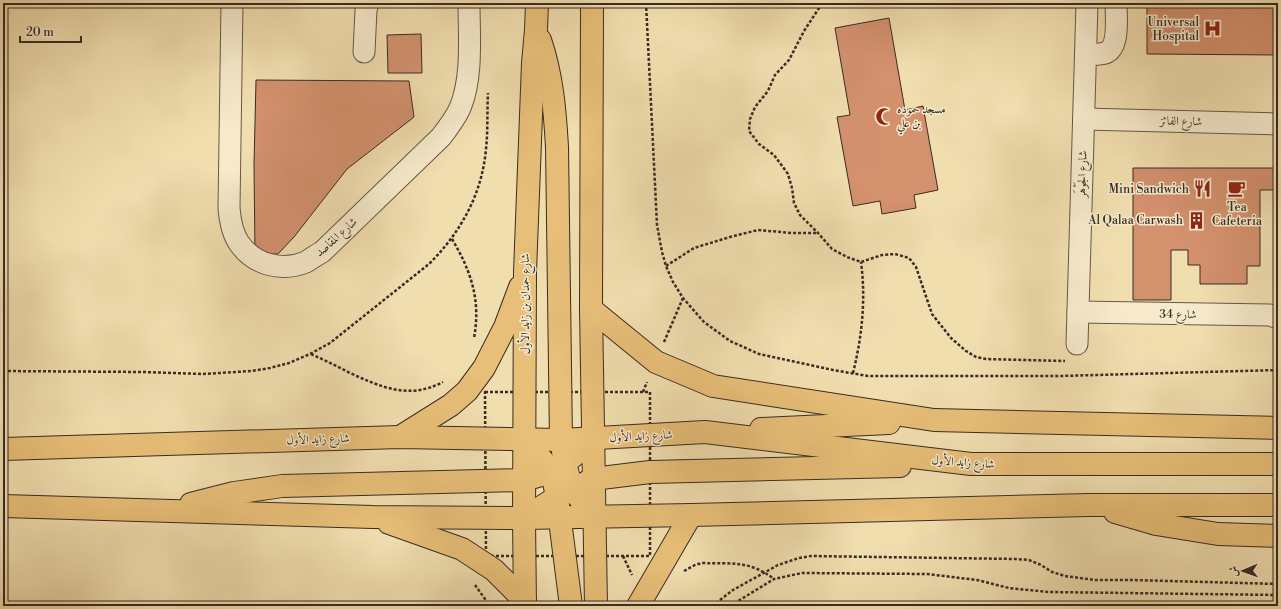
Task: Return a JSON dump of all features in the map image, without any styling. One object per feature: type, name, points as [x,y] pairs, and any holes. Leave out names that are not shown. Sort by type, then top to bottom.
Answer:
[{"type":"main road","name":"شارع حمدان بن زايد الأول","points":[[525,603],[525,272],[533,63],[537,3]]},
{"type":"main road","points":[[592,3],[591,309],[596,606]]},
{"type":"main road","points":[[536,30],[546,59],[552,88],[556,125],[561,440],[558,468],[563,501],[571,606]]},
{"type":"main road","points":[[400,437],[451,405],[467,391],[484,368],[505,327],[525,272]]},
{"type":"main road","points":[[591,309],[656,362],[713,386],[934,420]]},
{"type":"main road","points":[[705,432],[934,420],[1278,428]]},
{"type":"main road","name":"شارع زايد الأول","points":[[3,449],[400,437],[561,440],[705,432],[971,464],[1278,464]]},
{"type":"main road","points":[[166,511],[234,493],[282,486],[524,480],[558,468],[593,438]]},
{"type":"main road","points":[[525,439],[558,468]]},
{"type":"main road","points":[[3,506],[373,517],[524,518],[563,501],[593,480],[650,472],[971,464]]},
{"type":"main road","points":[[563,501],[594,516],[1089,505],[1278,505]]},
{"type":"main road","points":[[1089,505],[1156,524],[1218,534],[1278,536]]},
{"type":"main road","points":[[638,606],[691,515]]},
{"type":"main road","points":[[373,517],[462,549],[494,570],[525,603]]},
{"type":"street","name":"شارع المقاصد","points":[[232,3],[229,208],[231,225],[238,243],[251,257],[268,265],[287,267],[305,262],[322,252],[441,137],[451,124],[460,108],[466,88],[468,68],[469,3]]},
{"type":"street","points":[[364,52],[366,10],[368,3]]},
{"type":"street","name":"شارع الجَوْهَر","points":[[1077,344],[1087,3]]},
{"type":"street","points":[[1086,54],[1106,53],[1114,46],[1116,40],[1116,3]]},
{"type":"street","name":"شارع الفائز","points":[[1084,119],[1278,124]]},
{"type":"street","name":"شارع 34","points":[[1078,312],[1270,315],[1278,317]]},
{"type":"path","points":[[646,3],[657,225],[662,252],[666,266],[683,298],[704,322],[730,341],[759,354],[868,376],[1060,376],[1278,370]]},
{"type":"path","points":[[871,3],[871,5],[821,5],[804,31],[789,60],[775,74],[768,91],[755,107],[750,119],[749,131],[759,144],[774,155],[788,174],[794,203],[800,215],[832,248],[847,257],[861,262],[882,255],[895,254],[909,258],[916,267],[932,314],[951,338],[966,351],[976,357],[986,359],[1077,361],[1077,344]]},
{"type":"path","points":[[666,266],[694,248],[758,230],[792,234],[818,233]]},
{"type":"path","points":[[452,240],[463,257],[468,269],[475,296],[476,316],[473,343]]},
{"type":"path","points":[[853,373],[858,354],[862,317],[864,285],[861,262]]},
{"type":"path","points":[[310,354],[382,387],[398,390],[413,391],[426,389],[449,379]]},
{"type":"path","points":[[484,368],[503,392]]},
{"type":"path","points":[[712,606],[733,590],[788,560],[811,556],[1016,559],[1029,560],[1052,572],[1065,576],[1095,580],[1278,584]]},
{"type":"path","points":[[680,575],[689,567],[702,563],[746,564],[756,567],[774,579]]},
{"type":"path","points":[[730,606],[774,579],[802,573],[928,574],[977,580],[1009,588],[1049,592],[1278,594]]},
{"type":"building","name":"Universal Hospital","points":[[1147,3],[1278,3],[1278,55],[1147,54]]},
{"type":"building","name":"مسجد حموده بن علي","points":[[889,18],[905,110],[923,106],[938,190],[914,195],[916,208],[882,214],[880,201],[853,206],[837,117],[850,115],[835,28]]},
{"type":"building","points":[[421,34],[422,73],[388,73],[387,35]]},
{"type":"building","points":[[256,80],[409,81],[414,117],[347,169],[294,237],[278,254],[255,254],[254,165]]},
{"type":"building","name":"Al Qalaa Carwash","points":[[1133,168],[1278,168],[1278,190],[1260,190],[1260,266],[1247,266],[1247,284],[1200,284],[1200,265],[1188,265],[1188,250],[1171,250],[1171,300],[1133,300]]},
{"type":"place","name":"Universal Hospital","points":[[1212,29]]},
{"type":"place","name":"مسجد حموده بن علي","points":[[884,116]]},
{"type":"place","name":"Tea Cafeteria","points":[[1237,188]]},
{"type":"place","name":"Mini Sandwich","points":[[1202,189]]},
{"type":"place","name":"Al Qalaa Carwash","points":[[1196,220]]}]
